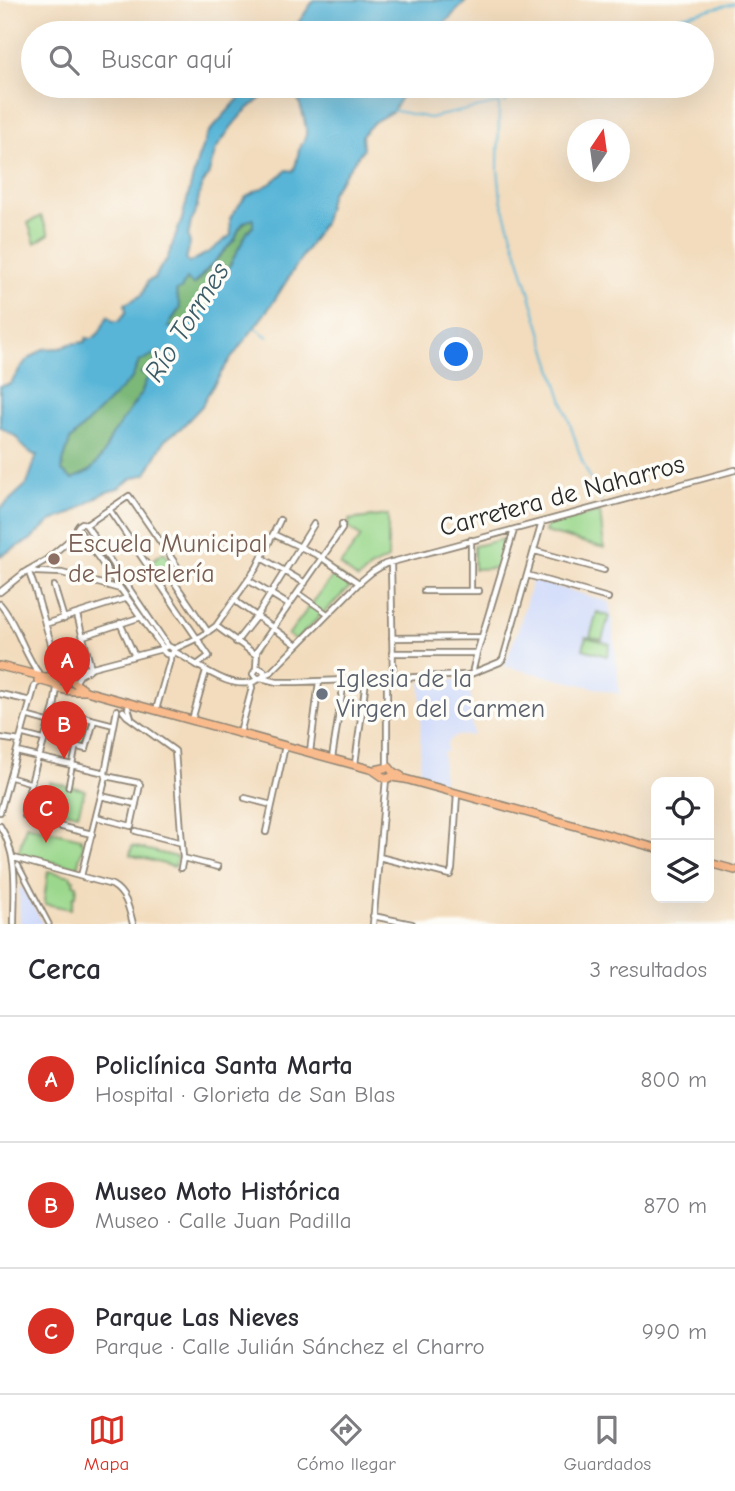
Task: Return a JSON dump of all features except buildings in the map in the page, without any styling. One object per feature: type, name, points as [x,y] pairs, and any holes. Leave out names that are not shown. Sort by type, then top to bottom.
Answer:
[{"type":"highway","points":[[0,668],[41,678],[72,680],[73,686],[103,695],[122,706],[156,710],[651,847]]},
{"type":"highway","points":[[714,864],[735,870]]},
{"type":"street","name":"Carretera de Naharros","points":[[262,675],[274,669],[359,583],[391,562],[735,470]]},
{"type":"street","points":[[86,526],[129,496],[179,569],[160,583]]},
{"type":"street","points":[[109,509],[209,656],[197,665]]},
{"type":"street","points":[[73,686],[82,674],[91,668],[168,650],[197,639],[216,626],[248,580],[279,520]]},
{"type":"street","points":[[256,669],[259,668],[262,675],[277,681],[319,682],[473,673],[500,662],[542,522]]},
{"type":"street","points":[[156,710],[170,660],[168,650],[86,526],[79,524],[79,532],[168,650],[223,679],[251,683],[262,675]]},
{"type":"street","points":[[236,642],[256,616],[314,524]]},
{"type":"street","points":[[244,683],[249,681],[256,669],[256,655],[323,558],[342,529],[342,524]]},
{"type":"street","points":[[473,673],[514,529]]},
{"type":"street","points":[[0,592],[46,560],[79,532]]},
{"type":"street","points":[[273,534],[323,558],[359,583]]},
{"type":"street","points":[[471,540],[471,591]]},
{"type":"street","points":[[535,551],[604,570]]},
{"type":"street","points":[[262,556],[305,583]]},
{"type":"street","points":[[373,924],[387,773],[392,653],[391,562]]},
{"type":"street","points":[[29,570],[62,573],[121,590]]},
{"type":"street","points":[[29,570],[59,671],[54,708],[31,783],[25,816],[92,834]]},
{"type":"street","points":[[527,575],[608,598]]},
{"type":"street","points":[[170,576],[208,632]]},
{"type":"street","points":[[248,580],[289,605]]},
{"type":"street","points":[[54,586],[64,619]]},
{"type":"street","points":[[424,591],[479,591]]},
{"type":"street","points":[[298,593],[328,614]]},
{"type":"street","points":[[45,624],[127,598]]},
{"type":"street","points":[[235,598],[238,603],[297,645]]},
{"type":"street","points":[[0,604],[12,620],[41,678],[35,685],[0,812]]},
{"type":"street","points":[[77,615],[91,668]]},
{"type":"street","points":[[83,636],[141,617]]},
{"type":"street","points":[[120,623],[136,656]]},
{"type":"street","points":[[216,626],[256,655]]},
{"type":"street","points":[[392,638],[482,637]]},
{"type":"street","points":[[57,680],[91,668],[168,650]]},
{"type":"street","points":[[392,653],[477,653]]},
{"type":"street","points":[[192,720],[206,671]]},
{"type":"street","points":[[82,674],[80,680],[83,685],[103,695]]},
{"type":"street","points":[[253,675],[256,678],[262,675]]},
{"type":"street","points":[[355,764],[366,680]]},
{"type":"street","points":[[332,758],[344,681]]},
{"type":"street","points":[[310,752],[319,682]]},
{"type":"street","points":[[240,733],[251,683]]},
{"type":"street","points":[[0,704],[1,695],[31,701]]},
{"type":"street","points":[[122,706],[131,718],[175,751],[183,858],[181,868]]},
{"type":"street","points":[[81,876],[101,796],[114,725],[122,706]]},
{"type":"street","points":[[94,720],[86,749],[62,743],[71,713],[114,725]]},
{"type":"street","points":[[27,716],[49,722]]},
{"type":"street","points":[[22,734],[45,740]]},
{"type":"street","points":[[0,738],[20,741]]},
{"type":"street","points":[[266,832],[285,745]]},
{"type":"street","points":[[68,787],[76,747]]},
{"type":"street","points":[[17,752],[139,783],[131,826],[96,817]]},
{"type":"street","points":[[10,777],[31,783]]},
{"type":"street","points":[[379,856],[450,875],[457,793]]},
{"type":"street","points":[[101,796],[136,804]]},
{"type":"street","points":[[245,797],[272,805]]},
{"type":"street","points":[[57,826],[61,809]]},
{"type":"street","points":[[0,827],[14,858],[15,924]]},
{"type":"street","points":[[136,831],[182,843]]},
{"type":"street","points":[[14,858],[117,888],[127,901],[133,924]]},
{"type":"street","points":[[183,858],[218,867]]},
{"type":"street","points":[[18,865],[49,924]]},
{"type":"street","points":[[373,916],[412,924]]},
{"type":"shaded area","points":[[534,580],[610,602],[620,694],[504,666]]},
{"type":"shaded area","points":[[470,679],[473,735],[454,736],[447,743],[447,752],[443,752],[443,782],[420,776],[421,682]]},
{"type":"shaded area","points":[[23,887],[43,924],[20,924],[19,889]]},
{"type":"green space","points":[[41,216],[49,234],[35,243],[28,223]]},
{"type":"green space","points":[[254,218],[253,226],[208,306],[185,329],[168,327],[180,308],[175,291],[187,279],[194,285],[235,239],[245,222]]},
{"type":"green space","points":[[159,352],[160,357],[142,373],[149,375],[141,394],[111,437],[103,455],[90,471],[72,479],[62,471],[70,440],[132,378],[139,362]]},
{"type":"green space","points":[[600,512],[604,548],[545,532],[547,525]]},
{"type":"green space","points":[[388,515],[388,559],[370,568],[358,579],[340,565],[361,537],[349,528],[349,520]]},
{"type":"green space","points":[[508,538],[499,568],[474,569],[474,546]]},
{"type":"green space","points":[[164,552],[176,569],[161,579],[150,562]]},
{"type":"green space","points":[[336,572],[352,584],[351,586],[296,640],[288,635]]},
{"type":"green space","points":[[597,612],[609,616],[602,640],[590,637]]},
{"type":"green space","points":[[586,637],[610,644],[607,656],[583,649]]},
{"type":"green space","points":[[73,717],[91,722],[84,745],[66,741]]},
{"type":"green space","points":[[50,782],[85,790],[78,814],[44,806]]},
{"type":"green space","points":[[26,825],[81,838],[84,843],[77,867],[48,861],[47,864],[19,855]]},
{"type":"green space","points":[[132,846],[177,857],[175,867],[130,855]]},
{"type":"green space","points":[[48,871],[71,876],[74,880],[73,884],[77,885],[76,896],[71,909],[45,904]]},
{"type":"water","points":[[314,0],[467,0],[447,21],[299,21]]},
{"type":"water","points":[[239,98],[261,98],[242,114],[216,149],[191,222],[186,260],[189,263],[231,235],[230,218],[246,196],[270,184],[287,170],[293,171],[306,130],[298,98],[400,98],[393,111],[374,122],[362,135],[363,149],[331,193],[324,222],[272,304],[227,364],[202,406],[165,440],[146,474],[133,478],[70,514],[51,521],[30,540],[0,556],[0,509],[27,484],[37,455],[0,427],[0,386],[10,384],[25,362],[43,349],[61,348],[85,342],[86,338],[92,339],[99,333],[108,316],[113,321],[119,321],[126,312],[125,304],[142,295],[148,281],[155,278],[167,259],[182,219],[198,158],[208,133]],"holes":[[[253,219],[253,227],[248,231],[208,306],[185,329],[168,327],[180,308],[176,291],[181,289],[187,279],[193,285],[235,239],[244,222]],[[159,352],[160,357],[141,373],[148,376],[141,394],[111,437],[103,455],[90,471],[72,479],[62,471],[70,440],[132,378],[139,362]]]},
{"type":"waterway","points":[[662,21],[735,3]]},
{"type":"waterway","points":[[505,103],[507,98]]},
{"type":"waterway","points":[[392,110],[429,118],[499,103],[498,169],[501,199],[582,461],[601,501]]},
{"type":"waterway","points":[[255,328],[268,337]]},
{"type":"place","name":"Escuela Municipal de Hostelería","points":[[54,559]]},
{"type":"place","name":"Iglesia de la Virgen del Carmen","points":[[322,694]]},
{"type":"place","name":"Policlínica Santa Marta","points":[[67,695]]},
{"type":"place","name":"Museo Moto Histórica","points":[[64,759]]},
{"type":"place","name":"Parque Las Nieves","points":[[46,843]]},
{"type":"water label","name":"Río Tormes","points":[[187,322]]}]
